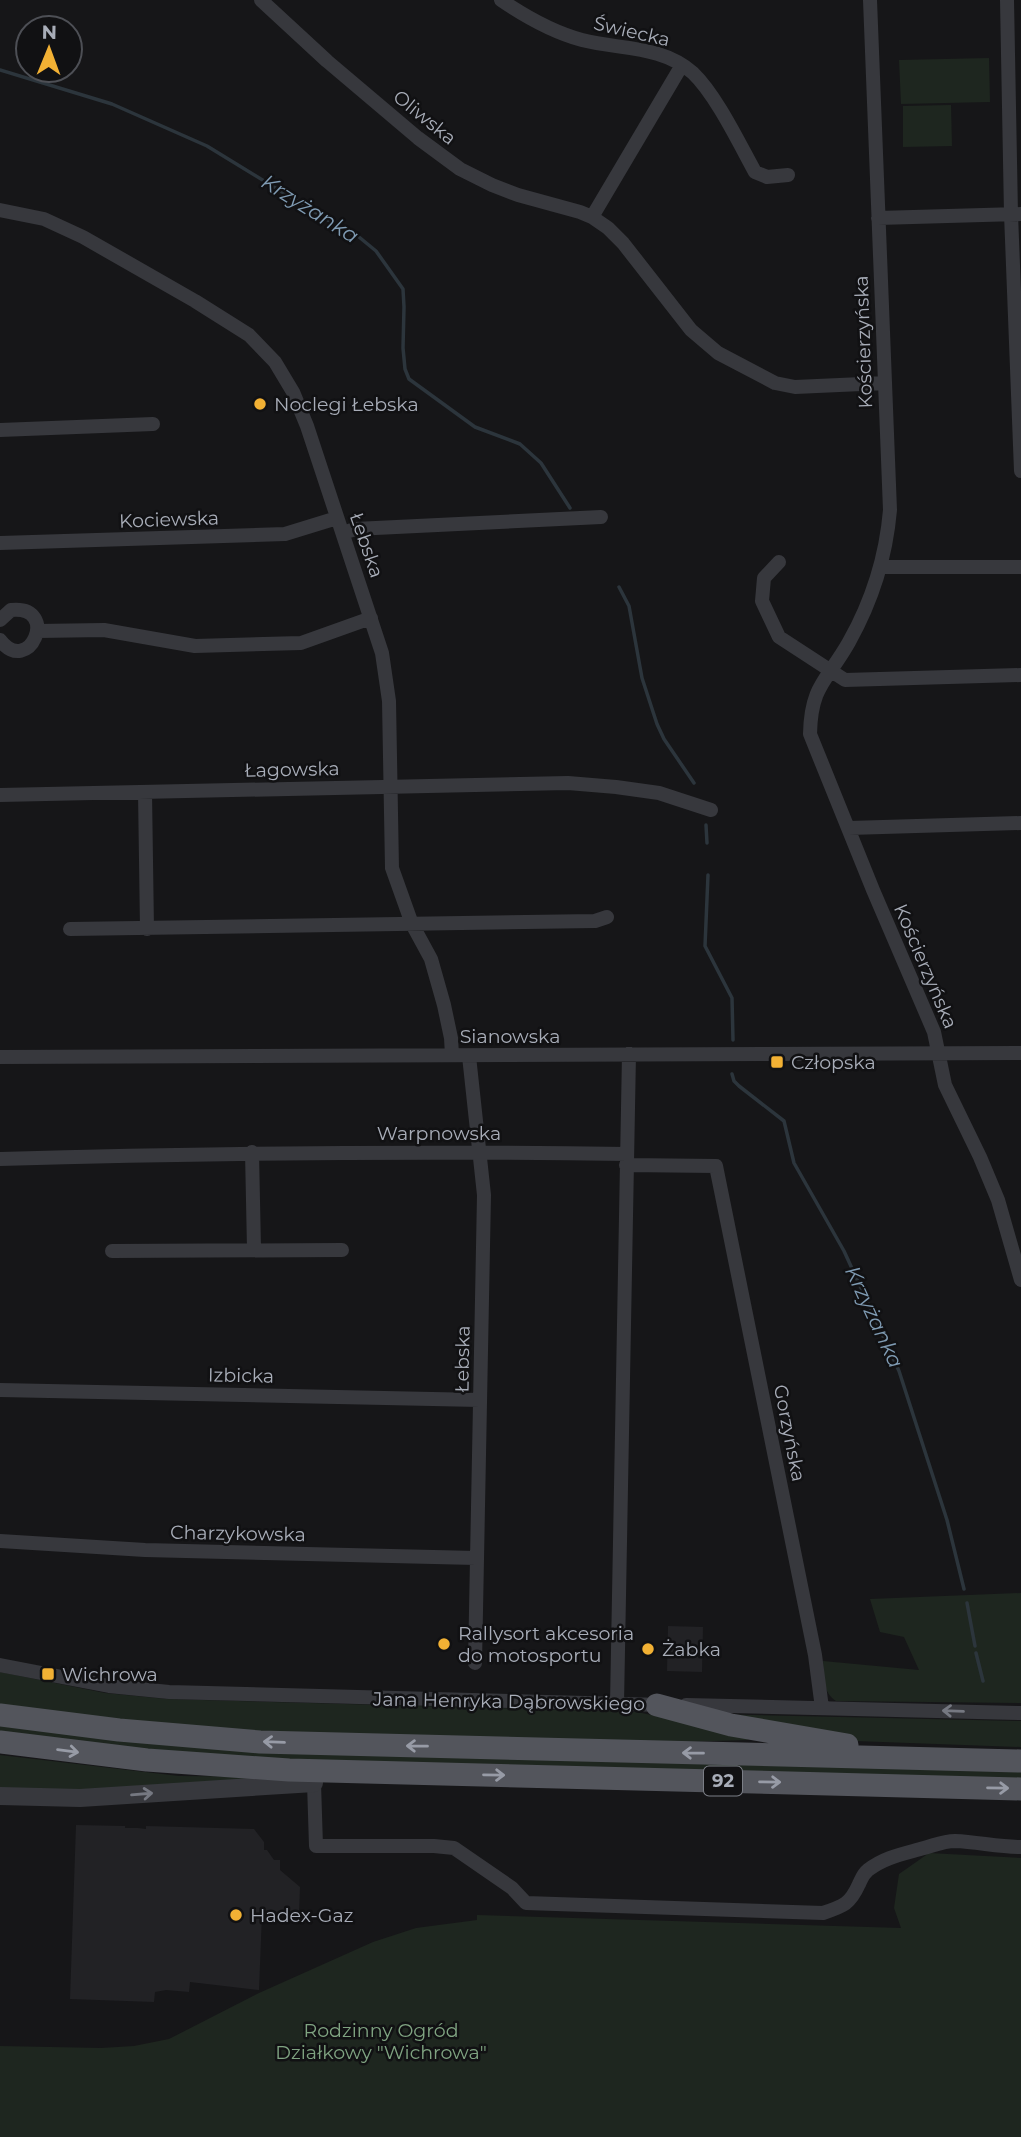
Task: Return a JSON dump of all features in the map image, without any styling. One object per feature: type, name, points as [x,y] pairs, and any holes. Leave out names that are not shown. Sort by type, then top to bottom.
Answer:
[{"type":"main road","points":[[657,1705],[731,1725],[933,1759]]},
{"type":"main road","name":"92","points":[[0,1715],[119,1730],[260,1742],[1021,1761]]},
{"type":"main road","name":"92","points":[[0,1742],[195,1765],[336,1772],[1021,1788]]},
{"type":"main road","points":[[314,1783],[372,1783],[426,1774]]},
{"type":"street","name":"Oliwska","points":[[261,0],[418,138],[460,169],[501,189],[592,217],[623,243],[691,330],[718,353],[775,383],[795,387],[884,383]]},
{"type":"street","name":"Świecka","points":[[501,0],[527,17],[561,33],[582,40],[652,51],[682,65],[707,89],[755,172],[767,177],[788,175]]},
{"type":"street","name":"Kościerzyńska","points":[[870,0],[890,510],[881,567],[849,643],[815,695],[810,734],[934,1032],[945,1084],[998,1200],[1018,1259],[1021,1280]]},
{"type":"street","points":[[1007,0],[1016,214],[1021,471]]},
{"type":"street","points":[[592,217],[682,65]]},
{"type":"street","name":"Łebska","points":[[0,210],[44,219],[83,237],[195,301],[249,335],[275,362],[293,392],[382,653],[389,702],[392,868],[412,924],[431,959],[449,1027],[452,1055]]},
{"type":"street","points":[[878,218],[1016,214]]},
{"type":"street","points":[[0,430],[153,424]]},
{"type":"street","points":[[343,533],[355,529],[601,517]]},
{"type":"street","name":"Kociewska","points":[[0,543],[285,534],[337,518]]},
{"type":"street","points":[[779,562],[764,578],[762,601],[779,637],[845,680],[1021,674]]},
{"type":"street","points":[[881,567],[1021,567]]},
{"type":"street","points":[[0,620],[11,610],[24,611],[35,619],[38,631],[33,644],[21,650],[8,648],[0,640]]},
{"type":"street","points":[[38,631],[104,630],[195,646],[300,643],[371,618]]},
{"type":"street","name":"Łagowska","points":[[0,795],[584,785],[659,793],[711,810]]},
{"type":"street","points":[[145,792],[147,929]]},
{"type":"street","points":[[849,828],[1021,823]]},
{"type":"street","points":[[70,929],[595,921],[607,917]]},
{"type":"street","name":"Sianowska","points":[[0,1058],[1021,1053]]},
{"type":"street","points":[[617,1704],[629,1054]]},
{"type":"street","name":"Łebska","points":[[470,1056],[484,1195],[475,1663]]},
{"type":"street","points":[[252,1152],[254,1249]]},
{"type":"street","name":"Warpnowska","points":[[0,1159],[252,1152],[479,1152],[716,1166]]},
{"type":"street","name":"Gorzyńska","points":[[716,1166],[815,1655],[822,1708]]},
{"type":"street","points":[[112,1251],[342,1250]]},
{"type":"street","name":"Izbicka","points":[[0,1390],[480,1400]]},
{"type":"street","name":"Charzykowska","points":[[0,1541],[145,1550],[476,1558]]},
{"type":"street","name":"Jana Henryka Dąbrowskiego","points":[[0,1665],[109,1686],[169,1692],[1021,1713]]},
{"type":"street","points":[[0,1796],[80,1798],[314,1783],[316,1846],[454,1848],[512,1888],[526,1903],[823,1913],[841,1908],[852,1899],[865,1872],[900,1853],[958,1841],[1021,1847]]},
{"type":"shaded area","points":[[668,1626],[703,1627],[702,1672],[667,1671]]},
{"type":"shaded area","name":"Hadex-Gaz","points":[[76,1825],[146,1829],[146,1826],[254,1829],[264,1842],[264,1850],[267,1850],[274,1860],[280,1860],[280,1870],[300,1887],[299,1915],[262,1914],[259,1990],[190,1982],[189,1992],[155,1992],[154,2002],[70,1999]]},
{"type":"green space","points":[[989,58],[990,102],[901,104],[899,60]]},
{"type":"green space","points":[[951,105],[952,146],[903,147],[903,106]]},
{"type":"green space","points":[[1021,1593],[1021,1703],[836,1701],[828,1693],[823,1661],[919,1670],[904,1637],[880,1632],[870,1599]]},
{"type":"green space","points":[[0,1672],[105,1693],[167,1699],[637,1712],[723,1730],[749,1740],[681,1742],[260,1734],[0,1707]]},
{"type":"green space","points":[[711,1714],[1021,1721],[1021,1747],[855,1741]]},
{"type":"green space","points":[[0,1723],[1021,1769],[1021,1781],[294,1763],[0,1735]]},
{"type":"green space","points":[[0,1755],[179,1776],[278,1777],[88,1793],[0,1791]]},
{"type":"green space","name":"Rodzinny Ogród Działkowy \"Wichrowa\"","points":[[929,1853],[1021,1858],[1021,2137],[0,2137],[0,2046],[101,2048],[134,2046],[169,2039],[259,1993],[373,1942],[416,1928],[477,1920],[477,1915],[901,1928],[894,1908],[899,1874]]},
{"type":"waterway","name":"Krzyżanka","points":[[0,70],[112,104],[207,146],[359,237],[376,251],[403,289],[403,348],[409,379],[475,427],[520,444],[541,463],[570,508]]},
{"type":"waterway","name":"Krzyżanka","points":[[619,587],[629,606],[642,678],[657,724],[694,783]]},
{"type":"waterway","name":"Krzyżanka","points":[[706,825],[707,843]]},
{"type":"waterway","name":"Krzyżanka","points":[[708,875],[705,946],[732,998],[733,1040]]},
{"type":"waterway","name":"Krzyżanka","points":[[732,1074],[739,1086],[784,1121],[794,1163],[844,1251],[899,1371],[947,1520],[964,1589]]},
{"type":"waterway","name":"Krzyżanka","points":[[967,1603],[975,1646]]},
{"type":"waterway","name":"Krzyżanka","points":[[976,1653],[983,1681]]},
{"type":"place","name":"Noclegi Łebska","points":[[260,404]]},
{"type":"place","name":"Człopska","points":[[777,1062]]},
{"type":"place","name":"Rallysort akcesoria do motosportu","points":[[444,1644]]},
{"type":"place","name":"Żabka","points":[[648,1649]]},
{"type":"place","name":"Wichrowa","points":[[48,1674]]},
{"type":"place","name":"Hadex-Gaz","points":[[236,1915]]}]
